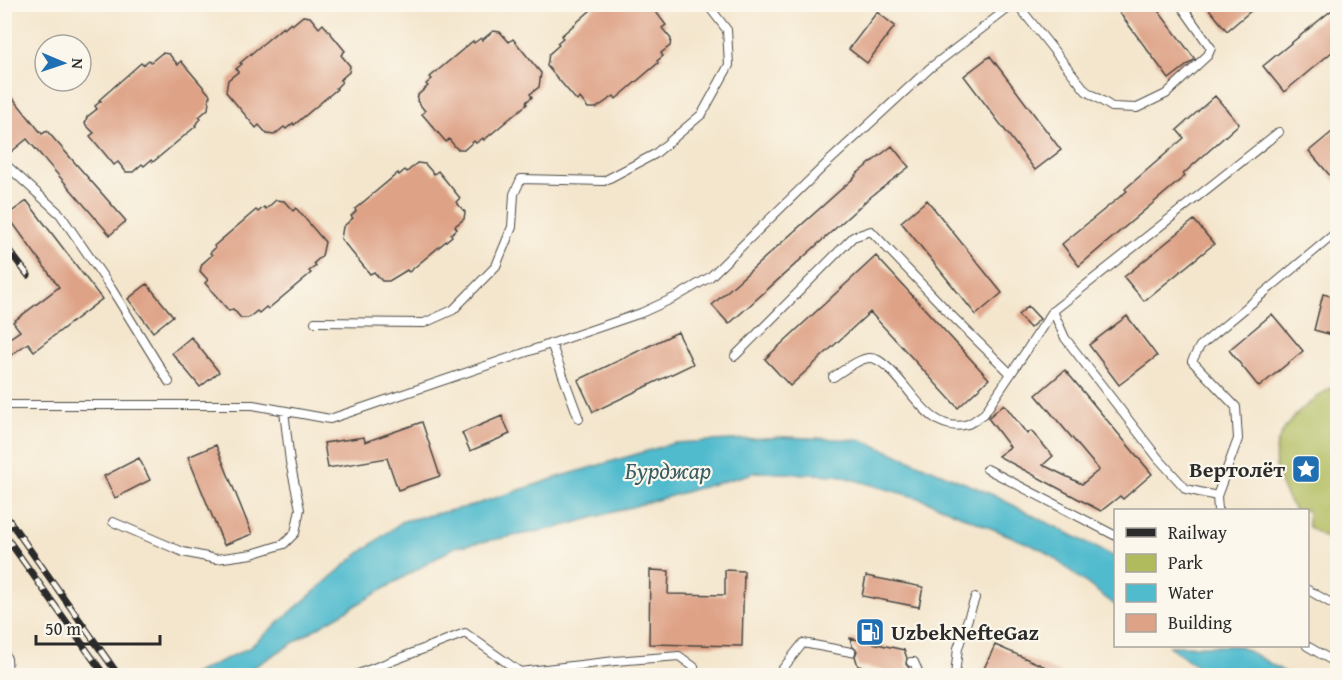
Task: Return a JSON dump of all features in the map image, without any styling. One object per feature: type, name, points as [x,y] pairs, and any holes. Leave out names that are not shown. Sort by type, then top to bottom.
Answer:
[{"type":"lane","points":[[315,322],[424,323],[453,310],[496,266],[512,227],[514,195],[521,179],[604,181],[655,154],[702,114],[729,65],[727,30],[707,4]]},
{"type":"lane","points":[[4,405],[253,405],[330,419],[658,306],[710,277],[826,164],[930,68],[1015,4],[1086,91],[1113,107],[1137,108],[1166,94],[1208,55],[1211,48],[1182,7],[1183,4]]},
{"type":"lane","points":[[833,376],[868,358],[878,360],[893,372],[926,411],[943,423],[969,424],[984,414],[1053,311],[1279,132]]},
{"type":"lane","points":[[4,163],[60,214],[111,288],[168,382]]},
{"type":"lane","points":[[735,356],[853,237],[871,231],[1011,374]]},
{"type":"lane","points":[[1218,509],[1217,496],[1238,439],[1236,407],[1192,361],[1200,346],[1338,231]]},
{"type":"lane","points":[[1053,311],[1065,338],[1158,458],[1186,489],[1217,496]]},
{"type":"lane","points":[[551,343],[579,419]]},
{"type":"lane","points":[[113,522],[183,552],[216,558],[252,554],[284,544],[295,533],[300,509],[290,462],[284,411]]},
{"type":"lane","points":[[987,469],[1114,535]]},
{"type":"lane","points":[[1309,591],[1338,607]]},
{"type":"lane","points":[[956,675],[958,648],[975,598]]},
{"type":"lane","points":[[353,675],[465,633],[520,672],[679,656],[694,667],[695,675]]},
{"type":"lane","points":[[777,675],[803,643],[851,652]]},
{"type":"lane","points":[[1309,646],[1338,664]]},
{"type":"lane","points":[[4,652],[8,659],[8,675]]},
{"type":"lane","points":[[910,662],[914,662],[920,675]]},
{"type":"green space","points":[[1337,384],[1337,540],[1324,537],[1309,527],[1309,509],[1294,509],[1276,469],[1276,452],[1280,437],[1302,409]]},
{"type":"water","name":"Бурджар","points":[[784,437],[862,440],[991,494],[1114,556],[1114,604],[1043,550],[922,499],[837,475],[757,472],[556,528],[455,547],[241,675],[191,675],[249,648],[352,559],[403,521],[471,506],[674,443]]},
{"type":"water","points":[[1170,647],[1242,647],[1290,675],[1209,675]]},
{"type":"building","points":[[598,4],[650,4],[666,25],[662,28],[671,39],[670,46],[661,53],[663,56],[657,61],[658,63],[616,99],[614,96],[596,108],[588,108],[580,98],[577,101],[547,66],[549,54],[559,45],[557,43],[563,38],[561,36]]},
{"type":"building","points":[[1113,4],[1153,4],[1195,59],[1169,79]]},
{"type":"building","points":[[1205,4],[1259,4],[1227,31]]},
{"type":"building","points":[[1338,5],[1338,47],[1284,92],[1263,66]]},
{"type":"building","points":[[877,12],[895,26],[867,63],[849,49]]},
{"type":"building","points":[[303,16],[310,17],[319,28],[323,24],[345,51],[341,55],[350,66],[349,72],[340,80],[342,82],[337,89],[294,125],[293,123],[286,129],[284,127],[274,135],[267,134],[259,125],[256,128],[226,92],[228,80],[238,72],[236,69],[242,64],[240,63],[283,27],[284,29],[291,23],[292,25]]},
{"type":"building","points":[[493,31],[500,32],[509,42],[513,39],[541,73],[539,87],[530,94],[532,97],[526,102],[527,104],[484,140],[483,138],[476,143],[474,141],[465,149],[457,149],[449,139],[446,142],[422,114],[425,111],[417,101],[418,95],[428,86],[426,84],[432,79],[430,77],[473,41],[474,43],[481,38],[482,40]]},
{"type":"building","points":[[162,53],[169,54],[178,65],[181,61],[210,95],[208,109],[199,117],[201,119],[196,126],[153,162],[151,160],[133,172],[126,172],[118,162],[114,165],[90,136],[94,133],[85,124],[87,117],[97,109],[95,106],[101,101],[99,100],[141,63],[143,65],[149,60],[151,62]]},
{"type":"building","points":[[990,56],[1061,150],[1035,170],[964,76]]},
{"type":"building","points":[[4,87],[42,134],[47,131],[126,221],[110,235],[27,139],[11,152],[4,144]]},
{"type":"building","points":[[1215,96],[1239,124],[1183,174],[1185,176],[1079,266],[1062,244],[1127,191],[1125,189],[1184,138],[1177,130]]},
{"type":"building","points":[[1338,127],[1338,185],[1309,151]]},
{"type":"building","points":[[892,146],[909,167],[868,199],[729,324],[712,305],[855,175]]},
{"type":"building","points":[[417,163],[425,164],[434,174],[438,171],[460,198],[456,202],[465,212],[464,219],[455,226],[457,229],[451,234],[452,236],[409,272],[407,270],[389,281],[382,281],[374,272],[370,274],[341,239],[343,227],[353,218],[351,216],[356,211],[355,209],[398,173],[399,175],[405,170],[407,172]]},
{"type":"building","points":[[276,200],[284,201],[293,211],[296,208],[325,242],[322,256],[314,263],[316,266],[309,271],[311,273],[268,309],[266,307],[248,318],[241,318],[233,309],[229,311],[205,283],[208,280],[200,271],[202,264],[212,255],[210,253],[215,248],[214,246],[256,210],[258,212],[264,207],[266,209]]},
{"type":"building","points":[[927,200],[1002,293],[976,315],[901,222]]},
{"type":"building","points":[[27,201],[102,299],[34,351],[28,343],[4,360],[4,342],[20,331],[13,322],[59,287],[7,215]]},
{"type":"building","points":[[1194,220],[1214,244],[1144,301],[1124,277]]},
{"type":"building","points":[[876,256],[989,379],[958,408],[870,312],[790,386],[765,359]]},
{"type":"building","points":[[147,284],[173,316],[153,332],[128,299]]},
{"type":"building","points":[[1323,294],[1338,298],[1338,319],[1333,335],[1314,330]]},
{"type":"building","points":[[1028,306],[1040,319],[1030,328],[1018,315]]},
{"type":"building","points":[[1272,314],[1303,351],[1259,387],[1229,350]]},
{"type":"building","points":[[1127,316],[1157,356],[1119,385],[1089,345]]},
{"type":"building","points":[[678,332],[693,364],[593,412],[578,380]]},
{"type":"building","points":[[191,337],[219,372],[200,387],[172,353]]},
{"type":"building","points":[[1065,370],[1152,474],[1123,499],[1120,496],[1101,511],[998,456],[1010,447],[988,418],[1004,404],[1027,434],[1031,431],[1053,456],[1043,465],[1082,484],[1099,470],[1036,395]]},
{"type":"building","points":[[502,416],[510,434],[470,451],[462,433]]},
{"type":"building","points":[[422,422],[440,476],[398,490],[387,458],[328,468],[324,443],[364,437],[365,442]]},
{"type":"building","points":[[216,445],[252,534],[224,545],[188,457]]},
{"type":"building","points":[[139,458],[150,480],[115,498],[104,476]]},
{"type":"building","points":[[650,570],[669,571],[668,594],[725,595],[725,570],[744,571],[742,646],[649,644]]},
{"type":"building","points":[[866,576],[923,587],[919,607],[862,596]]},
{"type":"building","points":[[850,638],[904,650],[907,658],[906,664],[912,675],[858,666],[855,656],[857,651],[852,646]]},
{"type":"building","points":[[995,645],[1064,675],[981,675]]},
{"type":"railway","points":[[4,244],[28,275]]},
{"type":"railway","points":[[4,513],[119,676]]},
{"type":"railway","points":[[4,534],[105,676]]},
{"type":"place","name":"Вертолёт","points":[[1306,469]]},
{"type":"place","name":"UzbekNefteGaz","points":[[870,632]]}]
